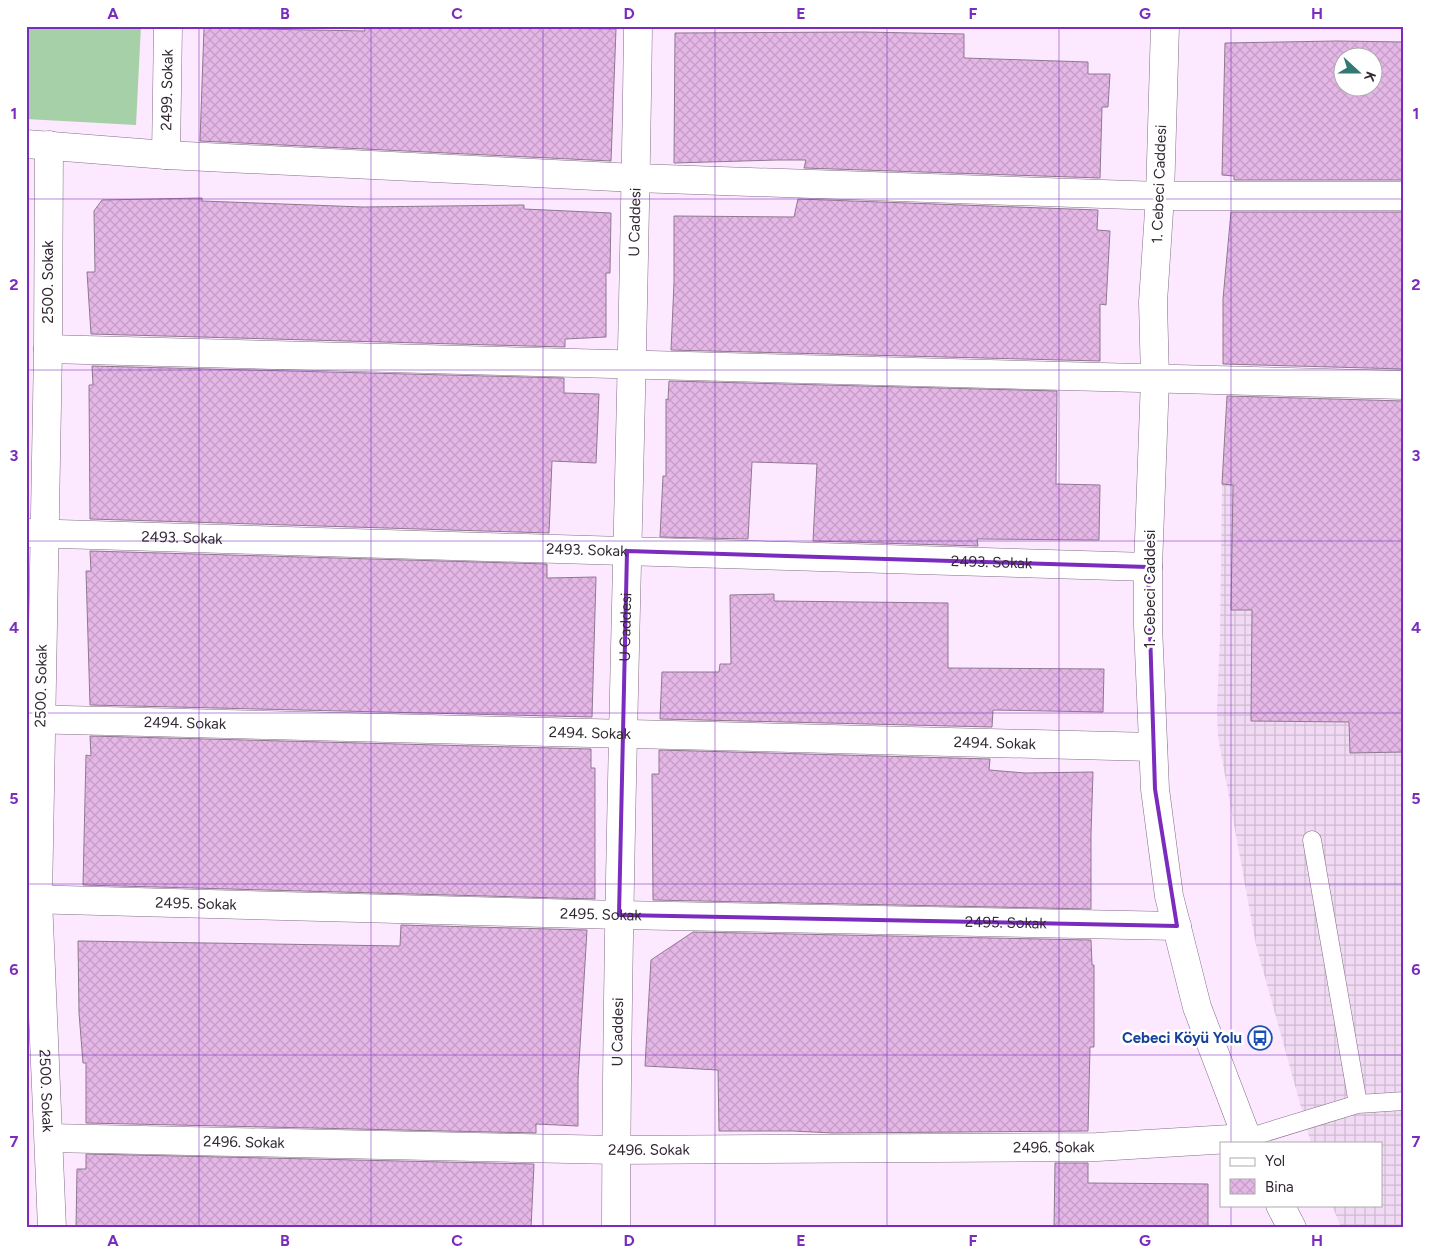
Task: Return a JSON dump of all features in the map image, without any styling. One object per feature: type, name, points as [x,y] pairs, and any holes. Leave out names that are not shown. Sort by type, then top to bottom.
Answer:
[{"type":"street","name":"2499. Sokak","points":[[166,155],[168,26]]},
{"type":"street","name":"U Caddesi","points":[[616,1228],[620,915],[627,551],[633,364],[638,26]]},
{"type":"street","name":"1. Cebeci Caddesi","points":[[1165,26],[1160,196],[1153,302],[1155,379],[1148,567],[1148,626],[1155,790],[1169,896],[1197,1007],[1248,1141]]},
{"type":"street","points":[[38,144],[166,155],[636,178],[1160,196],[1404,196]]},
{"type":"street","name":"2500. Sokak","points":[[38,144],[48,349],[35,533],[32,899],[37,1102],[49,1138],[52,1228]]},
{"type":"street","points":[[48,349],[1404,385]]},
{"type":"street","name":"2493. Sokak","points":[[35,533],[1148,567]]},
{"type":"street","name":"2494. Sokak","points":[[34,719],[1153,747]]},
{"type":"street","name":"2495. Sokak","points":[[32,899],[620,915],[1176,926]]},
{"type":"street","name":"2496. Sokak","points":[[49,1138],[616,1150],[1097,1147],[1220,1142]]},
{"type":"street","name":"2496. Sokak","points":[[1223,1142],[1248,1141]]},
{"type":"street","points":[[1266,1206],[1272,1228]]},
{"type":"street","points":[[1281,1206],[1292,1228]]},
{"type":"lane","points":[[1312,840],[1358,1104]]},
{"type":"lane","points":[[1248,1141],[1358,1104],[1404,1101]]},
{"type":"highlighted area","points":[[627,551],[1148,567],[1155,789],[1177,926],[619,915]]},
{"type":"shaded area","points":[[1316,481],[1404,484],[1404,1228],[1341,1228],[1332,1206],[1382,1206],[1382,1142],[1311,1142],[1256,945],[1218,737],[1217,710],[1222,484],[1263,487]]},
{"type":"green space","points":[[26,26],[141,26],[136,125],[26,119]]},
{"type":"building","points":[[364,26],[616,29],[611,161],[200,141],[204,28],[365,31]]},
{"type":"building","points":[[863,32],[964,34],[964,58],[1088,62],[1088,74],[1110,74],[1108,107],[1102,107],[1100,178],[804,168],[806,160],[674,163],[675,33]]},
{"type":"building","points":[[1404,42],[1404,180],[1234,180],[1234,176],[1222,175],[1225,43]]},
{"type":"building","points":[[202,198],[202,201],[363,207],[524,205],[524,209],[611,213],[610,273],[606,273],[606,337],[565,339],[565,347],[91,334],[87,272],[95,272],[94,211],[102,200]]},
{"type":"building","points":[[798,199],[1098,210],[1097,230],[1110,231],[1106,305],[1100,304],[1100,361],[671,350],[674,216],[794,217]]},
{"type":"building","points":[[1231,212],[1404,212],[1404,369],[1223,364],[1223,299]]},
{"type":"building","points":[[92,366],[564,378],[564,393],[599,394],[596,463],[552,461],[549,533],[90,519],[89,385],[93,385]]},
{"type":"building","points":[[669,381],[1057,391],[1056,484],[1100,485],[1099,540],[977,539],[978,546],[813,541],[817,464],[752,462],[748,539],[660,537],[663,476],[666,476],[666,399],[668,400]]},
{"type":"building","points":[[1227,396],[1404,401],[1402,615],[1404,615],[1404,752],[1350,753],[1349,722],[1251,721],[1252,610],[1231,610],[1233,485],[1222,484]]},
{"type":"building","points":[[90,551],[547,564],[547,578],[596,577],[592,717],[90,705],[86,571],[91,571]]},
{"type":"building","points":[[774,594],[774,601],[948,603],[948,668],[1104,669],[1103,712],[993,710],[992,727],[660,719],[662,672],[719,672],[720,664],[731,664],[730,595]]},
{"type":"building","points":[[90,736],[591,749],[591,768],[595,768],[595,899],[83,885],[86,755],[91,756]]},
{"type":"building","points":[[659,750],[990,759],[989,770],[1025,773],[1093,772],[1091,909],[653,900],[652,774],[659,774]]},
{"type":"building","points":[[401,925],[587,930],[578,1080],[578,1126],[536,1124],[536,1133],[86,1123],[86,1063],[83,1063],[79,1013],[78,941],[400,946]]},
{"type":"building","points":[[693,932],[1091,940],[1092,965],[1094,965],[1094,1047],[1090,1047],[1088,1131],[833,1133],[719,1131],[718,1070],[645,1066],[651,960]]},
{"type":"building","points":[[86,1154],[534,1164],[531,1228],[76,1228],[77,1169],[86,1169]]},
{"type":"building","points":[[1055,1163],[1088,1163],[1088,1183],[1208,1184],[1208,1228],[1054,1228]]},
{"type":"place","name":"Cebeci Köyü Yolu","points":[[1260,1038]]}]
